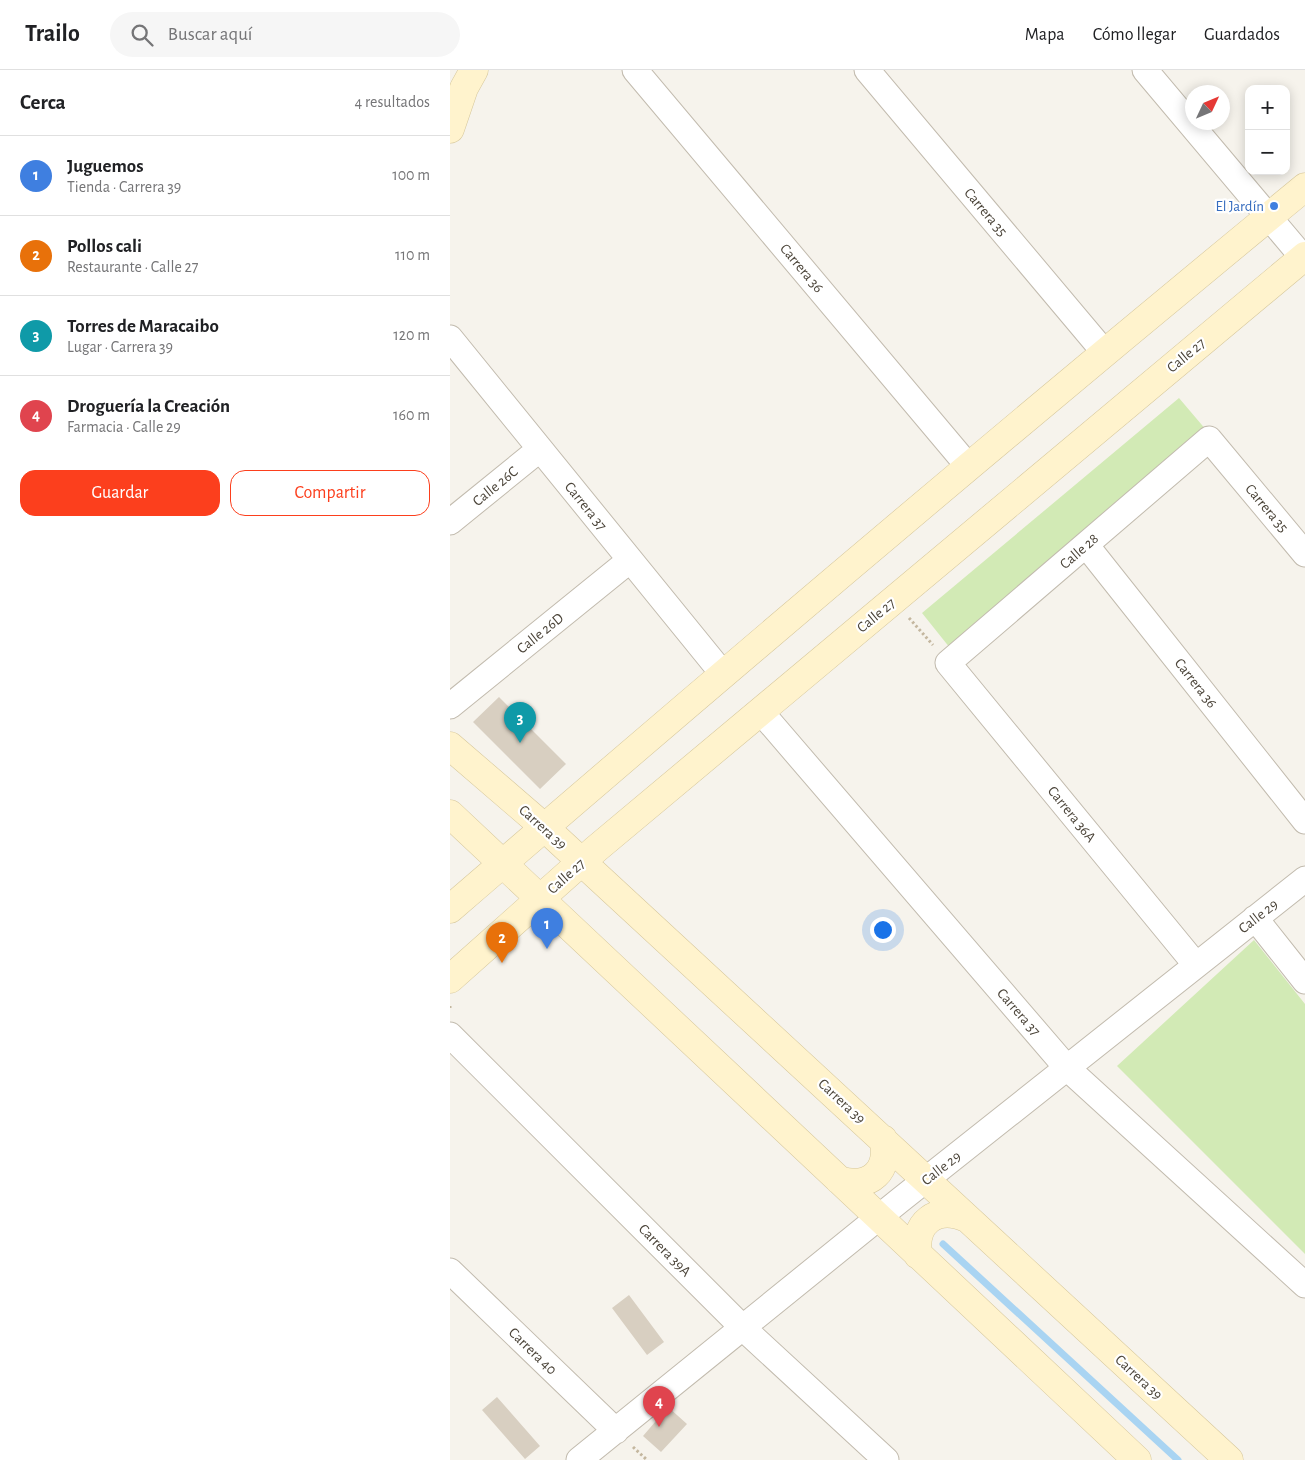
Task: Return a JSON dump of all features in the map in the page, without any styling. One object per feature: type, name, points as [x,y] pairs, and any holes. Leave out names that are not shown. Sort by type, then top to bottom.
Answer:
[{"type":"main road","points":[[450,129],[464,88],[474,70]]},
{"type":"main road","points":[[450,909],[723,674],[1305,187]]},
{"type":"main road","name":"Calle 27","points":[[450,979],[581,862],[1304,258]]},
{"type":"main road","name":"Carrera 39","points":[[450,746],[544,827],[1229,1460]]},
{"type":"main road","points":[[450,814],[1137,1460]]},
{"type":"main road","points":[[839,1180],[848,1183],[858,1183],[868,1181],[875,1175],[882,1167],[885,1158],[883,1139]]},
{"type":"main road","points":[[918,1255],[917,1238],[926,1222],[932,1217],[949,1213],[966,1218]]},
{"type":"street","name":"Carrera 36","points":[[635,70],[969,467]]},
{"type":"street","name":"Carrera 35","points":[[867,70],[1105,353]]},
{"type":"street","points":[[1145,70],[1304,258]]},
{"type":"street","name":"Carrera 37","points":[[450,338],[723,674]]},
{"type":"street","name":"Carrera 35","points":[[1209,439],[1305,554]]},
{"type":"street","name":"Calle 28","points":[[948,663],[1209,439]]},
{"type":"street","name":"Calle 26C","points":[[450,522],[540,449]]},
{"type":"street","name":"Carrera 36","points":[[1086,545],[1305,821]]},
{"type":"street","name":"Calle 26D","points":[[450,706],[630,560]]},
{"type":"street","name":"Carrera 36A","points":[[948,663],[1196,965]]},
{"type":"street","name":"Carrera 37","points":[[761,712],[1067,1068],[1305,1285]]},
{"type":"street","name":"Calle 29","points":[[580,1460],[926,1179],[1305,879]]},
{"type":"street","points":[[1255,918],[1305,981]]},
{"type":"street","name":"Carrera 39A","points":[[450,1035],[871,1455]]},
{"type":"street","name":"Carrera 40","points":[[450,1271],[616,1431]]},
{"type":"path","points":[[905,613],[948,663]]},
{"type":"green space","points":[[1179,398],[1207,431],[950,648],[922,613]]},
{"type":"green space","points":[[1254,940],[1305,1004],[1305,1254],[1117,1066]]},
{"type":"building","points":[[499,697],[566,764],[540,789],[473,722]]},
{"type":"building","points":[[629,1295],[664,1342],[647,1355],[612,1308]]},
{"type":"building","points":[[497,1397],[540,1446],[525,1459],[482,1410]]},
{"type":"building","points":[[668,1407],[687,1424],[661,1452],[643,1436]]},
{"type":"waterway","points":[[943,1244],[1178,1460]]},
{"type":"place","name":"El Jardín","points":[[1274,206]]},
{"type":"place","name":"Torres de Maracaibo","points":[[520,743]]},
{"type":"place","name":"Juguemos","points":[[547,949]]},
{"type":"place","name":"Pollos cali","points":[[502,963]]},
{"type":"place","name":"Droguería la Creación","points":[[659,1427]]}]
